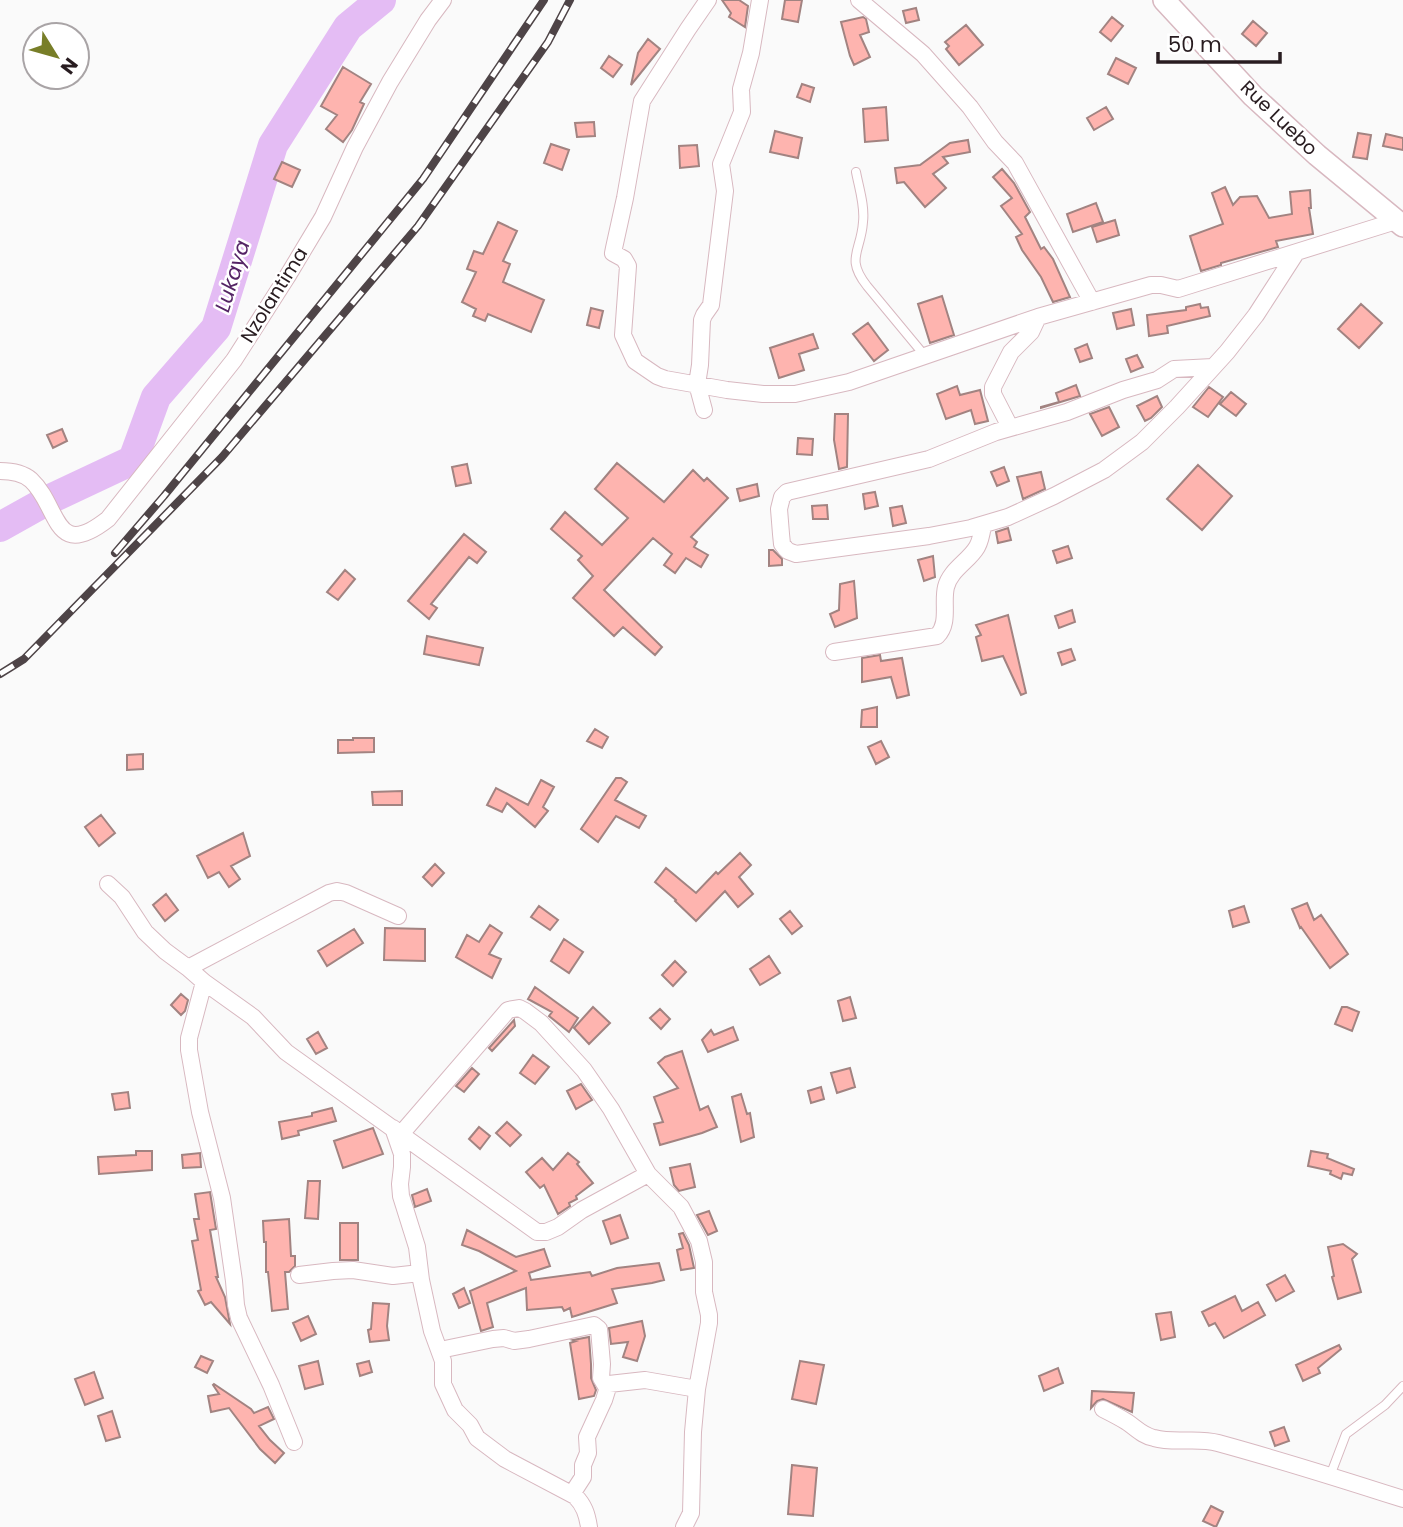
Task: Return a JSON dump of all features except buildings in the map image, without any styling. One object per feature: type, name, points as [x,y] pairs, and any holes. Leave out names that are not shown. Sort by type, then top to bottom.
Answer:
[{"type":"street","name":"Nzolantima","points":[[0,471],[22,475],[31,480],[45,498],[55,522],[66,533],[79,535],[108,519],[225,371],[287,277],[318,225],[390,82],[443,0]]},
{"type":"street","points":[[708,0],[642,101],[614,253],[624,259],[628,267],[623,335],[635,361],[662,379],[763,394],[795,394],[849,383],[1038,317],[1152,285],[1178,289],[1399,223]]},
{"type":"street","points":[[704,410],[697,384],[702,320],[711,305],[725,191],[722,164],[742,112],[741,89],[760,0]]},
{"type":"street","points":[[859,0],[923,54],[1015,163],[1093,302]]},
{"type":"street","name":"Rue Luebo","points":[[1164,0],[1253,96],[1317,155],[1399,223]]},
{"type":"street","points":[[1213,367],[1174,369],[1157,380],[1038,421],[1010,427],[914,463],[787,492],[782,497],[779,509],[782,544],[788,551],[796,554],[929,536],[983,524],[1042,502],[1104,470],[1142,442],[1213,367],[1256,315],[1296,253]]},
{"type":"street","points":[[1010,427],[993,394],[993,387],[1011,352],[1031,332],[1038,317]]},
{"type":"street","points":[[834,652],[937,636],[942,632],[946,587],[950,577],[978,545],[983,524]]},
{"type":"street","points":[[108,884],[122,897],[145,932],[165,951],[253,1017],[286,1052],[537,1232],[558,1227],[582,1210],[648,1174]]},
{"type":"street","points":[[188,968],[337,891],[346,892],[398,916]]},
{"type":"street","points":[[204,982],[189,1038],[189,1050],[200,1112],[222,1198],[236,1305],[239,1318],[294,1441]]},
{"type":"street","points":[[397,1131],[508,1010],[519,1008],[526,1011],[541,1023],[584,1070],[611,1109],[648,1174],[681,1207],[699,1241],[704,1262],[704,1292],[709,1323],[697,1389],[691,1513],[684,1527]]},
{"type":"street","points":[[397,1131],[402,1154],[401,1196],[417,1247],[432,1331],[443,1361],[443,1384],[458,1414],[470,1425],[477,1438],[505,1459],[572,1494],[582,1502],[589,1527]]},
{"type":"street","points":[[299,1275],[343,1270],[393,1276],[420,1273]]},
{"type":"street","points":[[440,1350],[494,1339],[529,1339],[594,1325],[599,1329],[601,1377],[607,1388]]},
{"type":"street","points":[[572,1494],[582,1481],[583,1465],[588,1453],[587,1437],[609,1384],[645,1380],[697,1389]]},
{"type":"street","points":[[1103,1409],[1150,1438],[1207,1440],[1403,1499]]},
{"type":"lane","points":[[856,172],[863,224],[855,266],[859,276],[925,356]]},
{"type":"lane","points":[[1330,1476],[1346,1434],[1385,1405],[1403,1386]]},
{"type":"waterway","name":"Lukaya","points":[[0,527],[50,499],[133,460],[156,397],[216,328],[273,145],[348,27],[381,0]]},
{"type":"railway","points":[[115,553],[423,179],[544,0]]},
{"type":"railway","points":[[0,674],[24,659],[222,457],[418,226],[548,42],[570,0]]}]
